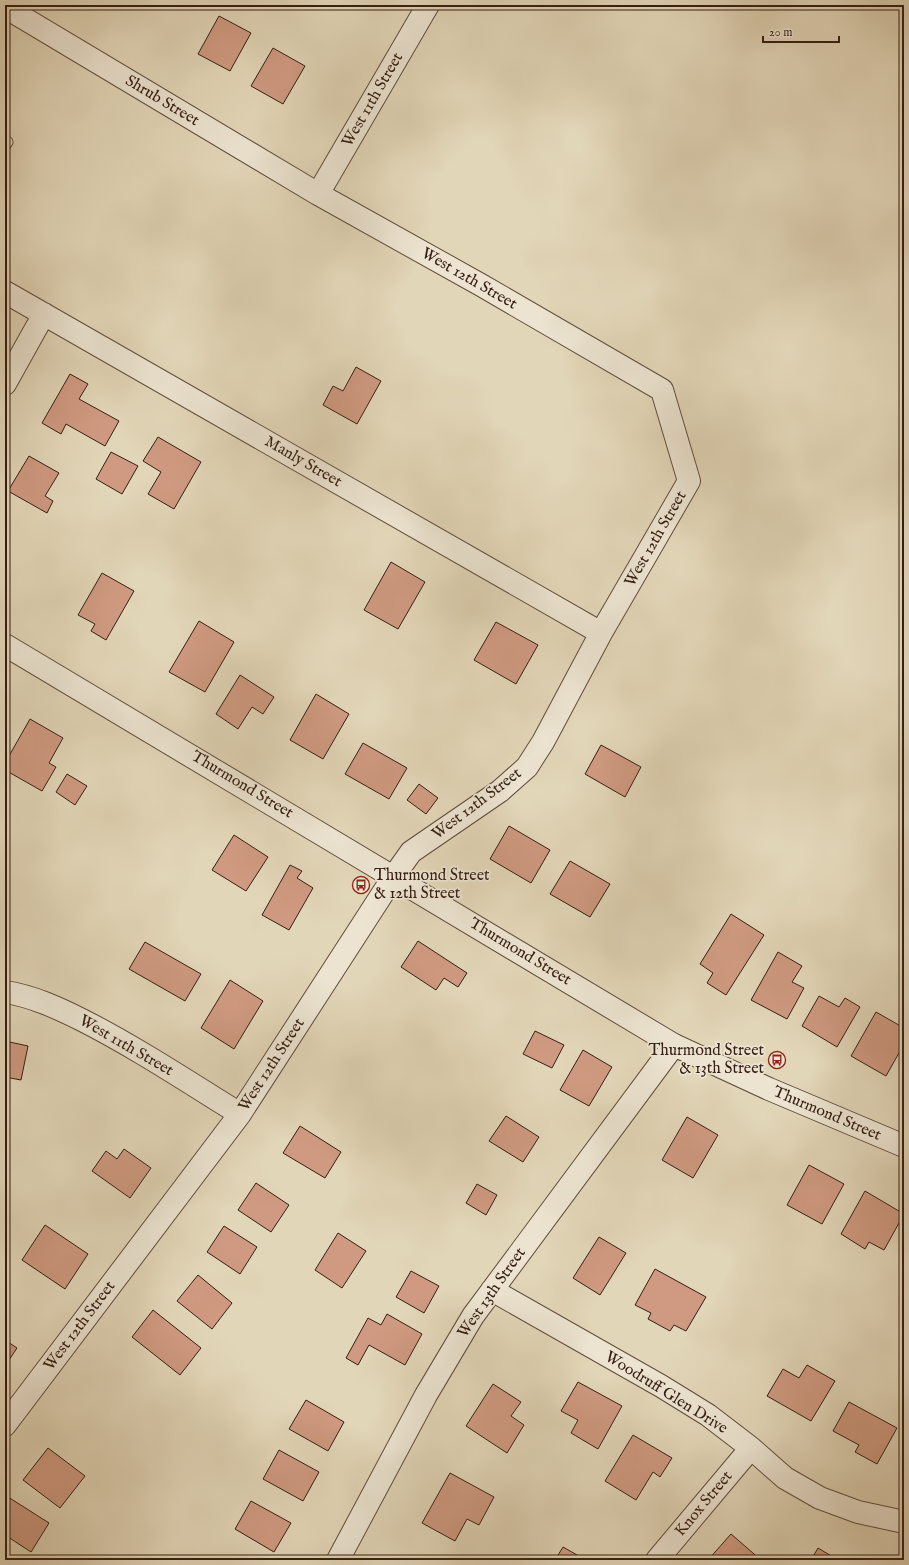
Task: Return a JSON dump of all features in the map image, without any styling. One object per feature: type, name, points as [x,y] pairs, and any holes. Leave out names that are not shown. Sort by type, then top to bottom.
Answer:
[{"type":"street","name":"West 11th Street","points":[[318,194],[428,5]]},
{"type":"street","name":"Shrub Street","points":[[5,7],[318,194]]},
{"type":"street","name":"West 12th Street","points":[[5,1425],[240,1114],[394,876],[412,852],[500,791],[527,767],[543,742],[601,633],[689,481],[662,390],[481,285],[318,194]]},
{"type":"street","name":"Manly Street","points":[[5,292],[601,633]]},
{"type":"street","points":[[5,384],[44,314]]},
{"type":"street","name":"Thurmond Street","points":[[5,645],[674,1044],[768,1089],[904,1146]]},
{"type":"street","name":"West 11th Street","points":[[5,992],[15,993],[59,1009],[111,1035],[240,1114]]},
{"type":"street","name":"West 13th Street","points":[[338,1560],[426,1395],[473,1316],[674,1044]]},
{"type":"street","name":"Woodruff Glen Drive","points":[[492,1290],[655,1382],[702,1411],[751,1448],[785,1478],[820,1498],[858,1512],[904,1522]]},
{"type":"street","name":"Knox Street","points":[[657,1560],[751,1448]]},
{"type":"lane","points":[[5,141],[7,142],[5,145]]},
{"type":"building","points":[[219,16],[251,33],[230,71],[198,54]]},
{"type":"building","points":[[273,48],[305,66],[283,104],[251,86]]},
{"type":"building","points":[[356,367],[381,381],[357,424],[323,405],[333,386],[343,391]]},
{"type":"building","points":[[70,374],[88,384],[79,399],[119,421],[105,446],[66,424],[61,434],[42,423]]},
{"type":"building","points":[[158,437],[201,462],[174,509],[148,494],[161,472],[143,461]]},
{"type":"building","points":[[111,452],[138,466],[122,494],[96,479]]},
{"type":"building","points":[[29,456],[59,473],[45,496],[53,501],[47,513],[8,491]]},
{"type":"building","points":[[391,562],[425,582],[398,629],[364,610]]},
{"type":"building","points":[[102,573],[134,591],[106,640],[91,631],[95,624],[78,615]]},
{"type":"building","points":[[199,621],[234,642],[205,692],[169,672]]},
{"type":"building","points":[[496,622],[538,645],[516,684],[474,660]]},
{"type":"building","points":[[240,675],[274,697],[263,714],[252,707],[238,729],[216,714]]},
{"type":"building","points":[[316,694],[349,714],[323,759],[290,740]]},
{"type":"building","points":[[30,719],[63,738],[49,763],[56,767],[42,791],[5,770],[5,763]]},
{"type":"building","points":[[363,743],[407,768],[389,799],[345,774]]},
{"type":"building","points":[[601,745],[641,767],[625,797],[585,774]]},
{"type":"building","points":[[67,774],[87,786],[75,805],[56,792]]},
{"type":"building","points":[[419,784],[438,798],[426,814],[407,800]]},
{"type":"building","points":[[509,826],[550,850],[531,883],[490,859]]},
{"type":"building","points":[[234,835],[268,857],[246,891],[212,870]]},
{"type":"building","points":[[570,861],[610,884],[590,917],[550,894]]},
{"type":"building","points":[[290,865],[302,871],[297,878],[313,888],[289,930],[262,915]]},
{"type":"building","points":[[731,914],[764,935],[726,995],[707,983],[713,973],[700,964]]},
{"type":"building","points":[[418,941],[467,973],[458,987],[444,978],[436,990],[401,967]]},
{"type":"building","points":[[145,942],[201,974],[185,1001],[129,969]]},
{"type":"building","points":[[778,952],[802,966],[792,982],[804,988],[787,1019],[751,1000]]},
{"type":"building","points":[[230,980],[263,1001],[234,1049],[201,1028]]},
{"type":"building","points":[[819,996],[839,1007],[845,998],[860,1007],[837,1047],[802,1026]]},
{"type":"building","points":[[876,1012],[904,1028],[904,1044],[886,1076],[851,1056]]},
{"type":"building","points":[[535,1031],[564,1045],[552,1068],[523,1054]]},
{"type":"building","points":[[5,1041],[28,1046],[21,1080],[5,1077]]},
{"type":"building","points":[[583,1050],[612,1067],[589,1106],[560,1090]]},
{"type":"building","points":[[506,1116],[539,1137],[523,1162],[489,1141]]},
{"type":"building","points":[[687,1117],[718,1135],[693,1178],[662,1160]]},
{"type":"building","points":[[300,1126],[341,1152],[325,1178],[283,1153]]},
{"type":"building","points":[[124,1149],[151,1168],[130,1198],[92,1171],[106,1151],[117,1159]]},
{"type":"building","points":[[809,1165],[844,1184],[822,1224],[787,1205]]},
{"type":"building","points":[[256,1183],[289,1205],[271,1232],[238,1210]]},
{"type":"building","points":[[477,1184],[497,1195],[486,1215],[466,1203]]},
{"type":"building","points":[[865,1191],[904,1214],[884,1250],[869,1242],[865,1249],[841,1234]]},
{"type":"building","points":[[45,1225],[88,1254],[65,1289],[22,1260]]},
{"type":"building","points":[[224,1226],[257,1247],[240,1274],[207,1252]]},
{"type":"building","points":[[338,1233],[366,1251],[342,1288],[315,1270]]},
{"type":"building","points":[[599,1237],[626,1253],[600,1295],[573,1278]]},
{"type":"building","points":[[655,1269],[706,1297],[686,1331],[674,1325],[670,1331],[648,1319],[651,1313],[635,1305]]},
{"type":"building","points":[[411,1271],[439,1286],[424,1313],[396,1297]]},
{"type":"building","points":[[198,1275],[232,1303],[212,1329],[177,1301]]},
{"type":"building","points":[[153,1310],[201,1348],[180,1375],[132,1337]]},
{"type":"building","points":[[387,1314],[422,1334],[405,1365],[369,1345],[358,1365],[346,1358],[368,1318],[381,1325]]},
{"type":"building","points":[[5,1340],[17,1348],[5,1366]]},
{"type":"building","points":[[807,1365],[835,1381],[811,1421],[767,1396],[783,1369],[799,1378]]},
{"type":"building","points":[[578,1382],[622,1406],[598,1449],[571,1433],[578,1420],[561,1411]]},
{"type":"building","points":[[493,1384],[521,1402],[511,1416],[524,1425],[507,1453],[466,1426]]},
{"type":"building","points":[[306,1400],[344,1422],[328,1451],[289,1429]]},
{"type":"building","points":[[849,1402],[897,1428],[877,1464],[855,1452],[859,1445],[833,1431]]},
{"type":"building","points":[[633,1435],[672,1458],[660,1477],[653,1472],[636,1500],[605,1481]]},
{"type":"building","points":[[48,1448],[85,1476],[60,1508],[23,1480]]},
{"type":"building","points":[[279,1450],[319,1472],[303,1501],[263,1479]]},
{"type":"building","points":[[450,1473],[494,1497],[479,1525],[467,1519],[455,1541],[422,1523]]},
{"type":"building","points":[[5,1495],[49,1523],[31,1552],[5,1535]]},
{"type":"building","points":[[251,1501],[291,1523],[274,1552],[235,1529]]},
{"type":"building","points":[[731,1534],[761,1560],[708,1560]]},
{"type":"building","points":[[563,1547],[586,1560],[555,1560]]},
{"type":"building","points":[[818,1548],[838,1560],[811,1560]]},
{"type":"place","name":"Thurmond Street & 12th Street","points":[[361,885]]},
{"type":"place","name":"Thurmond Street & 13th Street","points":[[777,1060]]}]
